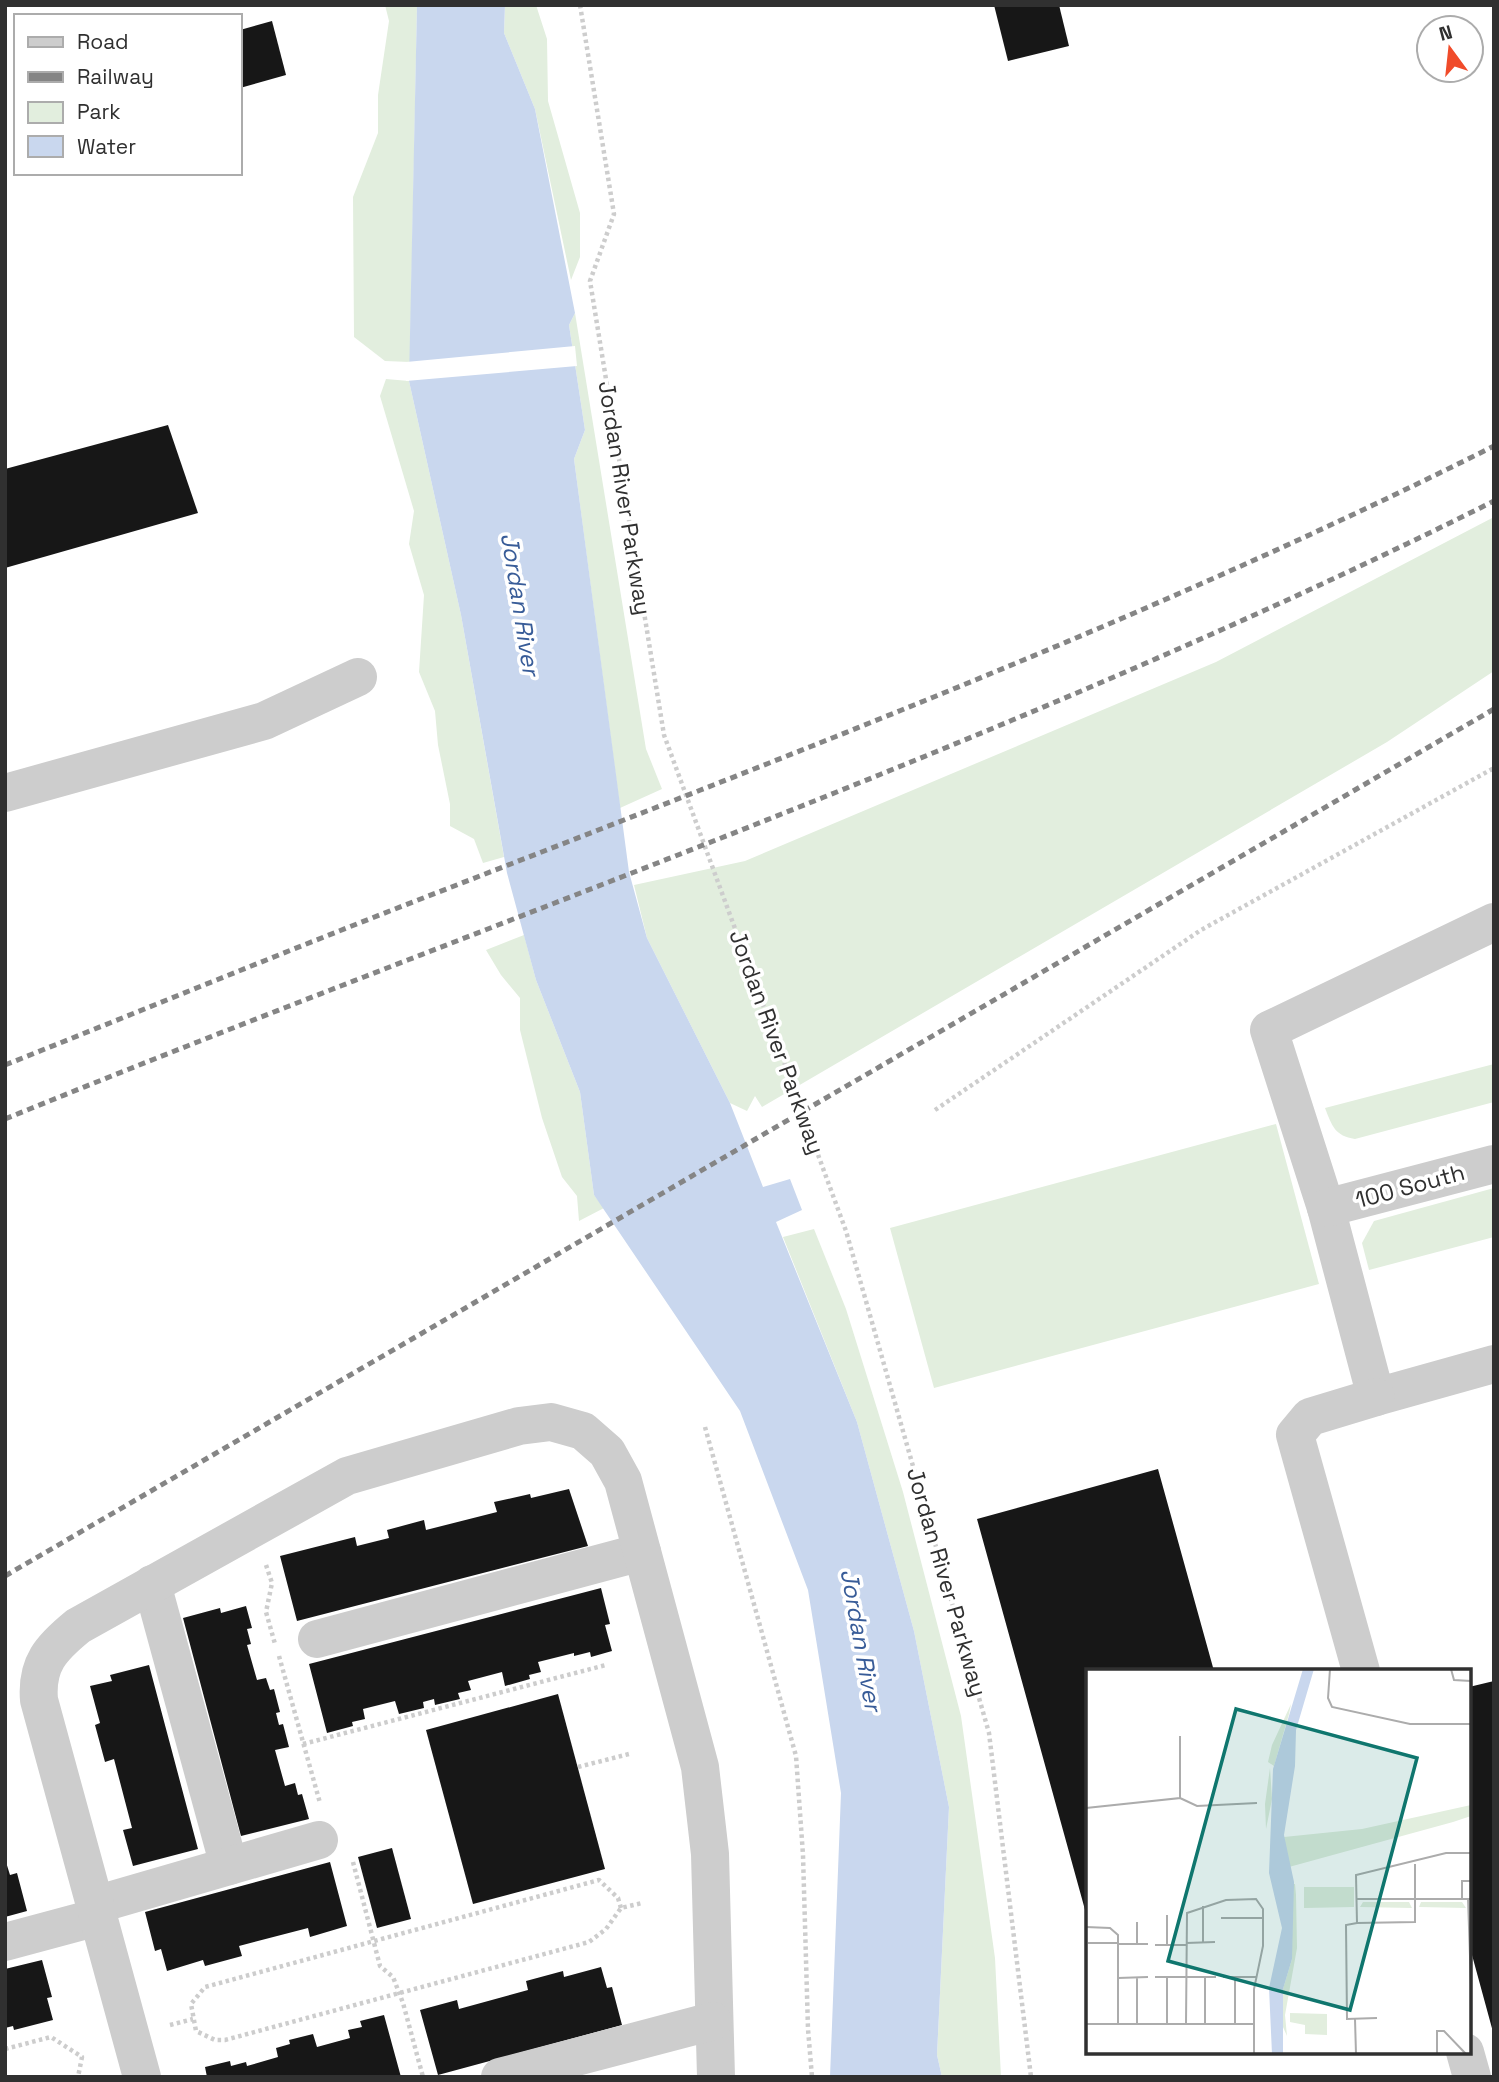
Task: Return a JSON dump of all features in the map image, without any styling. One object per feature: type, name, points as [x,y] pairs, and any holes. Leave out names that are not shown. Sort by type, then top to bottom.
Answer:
[{"type":"street","points":[[5,793],[264,721],[358,677]]},
{"type":"street","points":[[1376,1397],[1326,1208],[1269,1030],[1494,922]]},
{"type":"street","name":"100 South","points":[[1326,1208],[1494,1164]]},
{"type":"street","points":[[1360,1669],[1295,1436],[1310,1417],[1494,1364]]},
{"type":"street","points":[[142,2077],[39,1700],[40,1670],[47,1653],[78,1626],[347,1476],[519,1426],[551,1422],[583,1432],[607,1452],[623,1481],[700,1767],[710,1854],[716,2077]]},
{"type":"street","points":[[317,1639],[642,1552]]},
{"type":"street","points":[[152,1584],[229,1867]]},
{"type":"street","points":[[5,1942],[229,1867],[320,1840]]},
{"type":"street","points":[[500,2077],[548,2070],[713,2021]]},
{"type":"street","points":[[1466,2054],[1472,2077]]},
{"type":"path","name":"Jordan River Parkway","points":[[580,8],[614,214],[590,281],[664,735],[846,1231],[933,1526],[989,1733],[1031,2077]]},
{"type":"path","points":[[935,1110],[1201,930],[1494,768]]},
{"type":"path","points":[[705,1427],[796,1756],[812,2077]]},
{"type":"path","points":[[303,1744],[606,1665]]},
{"type":"path","points":[[578,1767],[629,1755]]},
{"type":"path","points":[[621,1908],[618,1898],[599,1880],[205,1987],[191,2004],[196,2031],[225,2040],[590,1942],[606,1929],[621,1908],[642,1903]]},
{"type":"path","points":[[162,2028],[193,2019]]},
{"type":"path","points":[[5,2049],[51,2036],[82,2057],[78,2077]]},
{"type":"green space","points":[[385,5],[417,5],[410,362],[385,361],[354,337],[353,197],[378,133],[378,95],[389,21]]},
{"type":"green space","points":[[505,5],[536,5],[547,39],[548,101],[580,213],[580,257],[571,280],[535,109],[504,33]]},
{"type":"green space","points":[[575,313],[646,749],[662,789],[620,808],[574,459],[585,430],[569,325]]},
{"type":"green space","points":[[386,379],[409,381],[461,615],[504,857],[483,863],[474,839],[450,826],[450,804],[438,745],[435,711],[419,672],[424,595],[409,544],[414,511],[380,396]]},
{"type":"green space","points":[[1494,517],[1494,671],[1387,742],[762,1107],[755,1096],[747,1111],[730,1103],[647,938],[634,885],[745,861],[1216,662]]},
{"type":"green space","points":[[524,935],[536,980],[580,1092],[594,1195],[604,1208],[579,1221],[577,1196],[562,1177],[542,1118],[520,1030],[520,998],[501,975],[486,950]]},
{"type":"green space","points":[[1494,1064],[1494,1102],[1355,1139],[1335,1129],[1325,1108]]},
{"type":"green space","points":[[1276,1124],[1319,1284],[934,1388],[890,1228]]},
{"type":"green space","points":[[1494,1188],[1494,1237],[1369,1270],[1362,1243],[1374,1221]]},
{"type":"green space","points":[[814,1229],[846,1309],[903,1492],[961,1716],[995,1958],[1001,2077],[942,2077],[937,2055],[949,1807],[914,1631],[857,1422],[783,1237]]},
{"type":"water","name":"Jordan River","points":[[417,5],[505,5],[504,33],[535,109],[575,313],[569,325],[585,430],[574,459],[629,872],[647,938],[730,1103],[763,1187],[790,1179],[802,1210],[776,1222],[857,1422],[914,1631],[949,1807],[937,2055],[942,2077],[830,2077],[841,1793],[808,1590],[740,1411],[594,1195],[580,1092],[536,980],[507,873],[461,615],[409,381]]},
{"type":"pier","points":[[575,346],[577,366],[406,381],[406,362]]},
{"type":"building","points":[[994,5],[1059,5],[1069,46],[1008,61]]},
{"type":"building","points":[[272,21],[286,75],[242,87],[242,29]]},
{"type":"building","points":[[168,425],[198,513],[5,568],[5,469]]},
{"type":"building","points":[[1158,1469],[1213,1669],[1086,1669],[1086,1913],[977,1519]]},
{"type":"building","points":[[569,1489],[588,1546],[297,1621],[280,1556],[355,1537],[357,1546],[389,1538],[387,1530],[424,1520],[426,1530],[497,1512],[494,1502],[530,1494],[531,1498]]},
{"type":"building","points":[[601,1588],[610,1624],[605,1625],[612,1651],[591,1657],[590,1652],[574,1656],[574,1653],[538,1662],[541,1672],[529,1675],[530,1679],[505,1686],[502,1672],[468,1681],[471,1690],[458,1693],[460,1699],[435,1705],[434,1699],[423,1702],[424,1708],[399,1714],[395,1701],[363,1709],[365,1719],[352,1722],[353,1726],[327,1733],[309,1664]]},
{"type":"building","points":[[246,1606],[252,1628],[247,1629],[251,1644],[247,1645],[257,1680],[266,1678],[270,1690],[274,1689],[280,1712],[276,1713],[279,1725],[283,1724],[289,1747],[275,1750],[285,1786],[295,1783],[298,1795],[302,1794],[309,1819],[241,1836],[183,1618],[220,1608],[221,1613]]},
{"type":"building","points":[[149,1665],[198,1849],[133,1866],[123,1830],[132,1828],[114,1759],[105,1762],[95,1725],[100,1723],[90,1686],[112,1681],[110,1675]]},
{"type":"building","points":[[1494,1681],[1494,2032],[1471,1951],[1471,1687]]},
{"type":"building","points":[[558,1694],[605,1869],[473,1904],[426,1730]]},
{"type":"building","points":[[392,1848],[411,1919],[377,1928],[358,1857]]},
{"type":"building","points":[[5,1859],[10,1875],[17,1873],[27,1911],[5,1917]]},
{"type":"building","points":[[330,1862],[347,1926],[310,1937],[308,1928],[239,1946],[242,1956],[205,1966],[203,1960],[167,1971],[161,1949],[155,1951],[145,1912]]},
{"type":"building","points":[[42,1960],[52,1997],[47,1998],[53,2020],[14,2030],[13,2026],[5,2028],[5,1969]]},
{"type":"building","points":[[601,1967],[607,1988],[612,1987],[622,2025],[438,2075],[420,2010],[457,2000],[459,2009],[528,1990],[526,1981],[563,1971],[564,1977]]},
{"type":"building","points":[[384,2015],[401,2077],[207,2077],[205,2067],[230,2061],[231,2066],[246,2062],[247,2066],[278,2057],[276,2048],[290,2044],[289,2040],[313,2034],[317,2047],[350,2038],[348,2030],[362,2027],[360,2021]]},
{"type":"railway","points":[[5,1065],[977,679],[1238,568],[1494,446]]},
{"type":"railway","points":[[5,1119],[943,749],[1128,671],[1312,588],[1494,501]]},
{"type":"railway","points":[[5,1576],[1494,709]]}]
